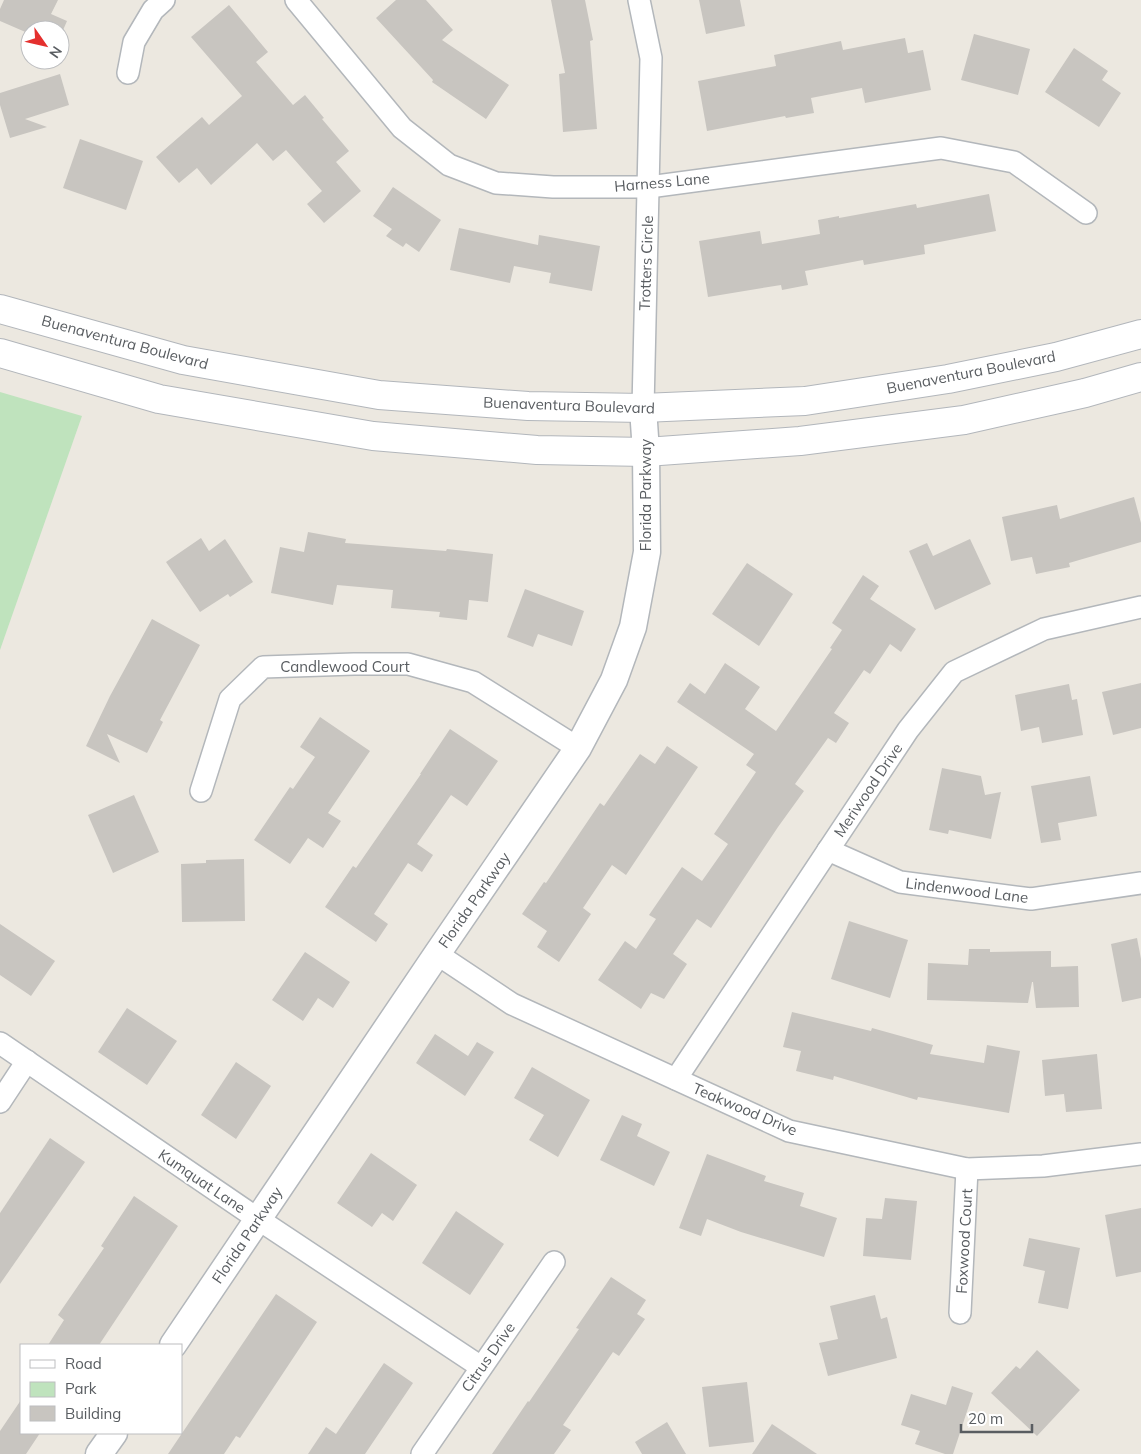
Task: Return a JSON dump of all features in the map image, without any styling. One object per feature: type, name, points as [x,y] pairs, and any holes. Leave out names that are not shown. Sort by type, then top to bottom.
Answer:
[{"type":"main road","name":"Buenaventura Boulevard","points":[[0,309],[183,360],[379,395],[528,406],[643,408],[806,401],[948,379],[1056,357],[1141,334]]},
{"type":"main road","points":[[0,353],[159,399],[373,436],[537,450],[646,452],[800,442],[964,420],[1085,393],[1141,377]]},
{"type":"street","points":[[128,73],[134,42],[153,10],[164,0]]},
{"type":"street","name":"Harness Lane","points":[[296,0],[402,128],[449,166],[496,183],[553,187],[649,186],[941,148],[1014,162],[1086,213]]},
{"type":"street","name":"Trotters Circle","points":[[639,0],[652,58],[643,408]]},
{"type":"street","name":"Florida Parkway","points":[[174,1344],[578,748],[614,680],[633,627],[647,552],[646,452],[643,408]]},
{"type":"street","name":"Meriwood Drive","points":[[676,1079],[908,730],[954,672],[1044,629],[1141,607]]},
{"type":"street","name":"Candlewood Court","points":[[202,791],[230,699],[263,667],[408,664],[473,682],[578,748]]},
{"type":"street","name":"Lindenwood Lane","points":[[828,850],[900,882],[1031,899],[1141,883]]},
{"type":"street","name":"Teakwood Drive","points":[[437,954],[512,1004],[789,1131],[967,1169],[1043,1166],[1141,1154]]},
{"type":"street","name":"Kumquat Lane","points":[[0,1043],[258,1219],[481,1367]]},
{"type":"street","points":[[0,1102],[27,1061]]},
{"type":"street","name":"Foxwood Court","points":[[960,1313],[967,1169]]},
{"type":"street","name":"Citrus Drive","points":[[422,1454],[554,1262]]},
{"type":"street","points":[[99,1454],[113,1434]]},
{"type":"green space","points":[[0,392],[82,416],[0,650]]},
{"type":"building","points":[[4,0],[58,0],[51,14],[65,20],[20,20],[20,30],[0,21],[0,9]]},
{"type":"building","points":[[396,0],[426,0],[453,30],[442,40],[509,85],[486,119],[432,82],[433,80],[376,18]]},
{"type":"building","points":[[551,0],[585,0],[593,40],[590,41],[597,129],[563,132],[559,74],[565,73]]},
{"type":"building","points":[[699,0],[740,0],[745,26],[706,34]]},
{"type":"building","points":[[229,5],[268,52],[256,62],[293,105],[305,95],[349,151],[336,162],[361,191],[324,223],[307,204],[322,191],[286,150],[273,161],[257,143],[211,185],[197,168],[179,183],[156,157],[202,117],[209,125],[242,96],[191,37]]},
{"type":"building","points":[[974,34],[1030,49],[1018,95],[961,80]]},
{"type":"building","points":[[905,38],[908,53],[923,50],[931,90],[865,103],[862,88],[811,98],[814,113],[786,118],[785,116],[707,131],[698,81],[776,66],[774,55],[841,41],[843,50]]},
{"type":"building","points":[[1074,48],[1108,71],[1102,80],[1121,93],[1099,127],[1045,92]]},
{"type":"building","points":[[60,74],[69,105],[25,119],[47,127],[10,138],[0,105],[0,93]]},
{"type":"building","points":[[80,139],[143,161],[126,210],[63,188]]},
{"type":"building","points":[[393,187],[441,220],[419,252],[406,243],[403,247],[386,236],[392,229],[373,216]]},
{"type":"building","points":[[989,194],[996,231],[924,245],[925,254],[864,265],[863,260],[805,271],[808,285],[782,290],[781,285],[708,297],[699,241],[760,231],[762,244],[820,234],[818,220],[916,204],[917,208]]},
{"type":"building","points":[[459,228],[538,245],[539,235],[600,246],[592,291],[549,283],[551,273],[514,266],[510,283],[450,270]]},
{"type":"building","points":[[1134,497],[1141,523],[1141,542],[1069,563],[1070,567],[1036,574],[1032,557],[1011,561],[1002,517],[1057,505],[1060,519]]},
{"type":"building","points":[[308,532],[346,539],[345,543],[446,551],[447,549],[493,554],[488,602],[469,600],[467,620],[439,617],[440,612],[391,608],[393,590],[337,585],[333,605],[271,593],[280,547],[304,552]]},
{"type":"building","points":[[201,538],[209,551],[225,539],[253,582],[230,597],[228,594],[200,612],[166,562]]},
{"type":"building","points":[[970,539],[991,584],[935,610],[909,551],[927,543],[933,556]]},
{"type":"building","points":[[747,563],[793,594],[759,646],[712,614]]},
{"type":"building","points":[[863,575],[879,586],[870,599],[916,629],[901,652],[890,644],[870,674],[864,670],[834,713],[849,723],[836,743],[828,738],[795,784],[804,791],[711,928],[697,919],[673,954],[687,964],[664,999],[651,993],[641,1009],[598,980],[625,941],[636,949],[656,919],[649,915],[682,867],[702,881],[728,844],[714,834],[756,772],[746,765],[754,754],[677,702],[690,683],[705,694],[725,663],[760,687],[745,709],[776,731],[832,649],[830,648],[842,630],[832,623]]},
{"type":"building","points":[[525,589],[584,611],[572,646],[538,634],[533,647],[507,637]]},
{"type":"building","points":[[152,619],[200,645],[160,720],[163,722],[147,753],[107,734],[120,763],[86,746],[110,696]]},
{"type":"building","points":[[1141,683],[1141,728],[1113,735],[1102,692]]},
{"type":"building","points":[[1069,684],[1072,700],[1077,699],[1083,735],[1042,743],[1039,727],[1021,731],[1015,695]]},
{"type":"building","points":[[320,717],[370,751],[328,813],[341,821],[323,848],[308,838],[290,864],[254,840],[290,787],[293,789],[315,757],[300,747]]},
{"type":"building","points":[[450,729],[498,761],[467,806],[451,795],[417,844],[433,855],[422,872],[408,863],[374,914],[388,924],[376,942],[325,907],[353,866],[356,868]]},
{"type":"building","points":[[667,746],[698,767],[626,875],[612,865],[583,908],[591,914],[559,962],[537,947],[547,931],[522,914],[544,882],[546,883],[600,803],[604,806],[640,754],[655,764]]},
{"type":"building","points":[[942,768],[981,776],[985,795],[1001,792],[991,839],[949,830],[948,834],[929,830]]},
{"type":"building","points":[[1090,776],[1097,816],[1058,823],[1061,840],[1041,843],[1031,786]]},
{"type":"building","points":[[134,795],[159,852],[113,873],[88,815]]},
{"type":"building","points":[[244,859],[245,921],[182,922],[181,864],[206,863],[206,860]]},
{"type":"building","points":[[849,921],[908,940],[890,998],[831,979]]},
{"type":"building","points":[[0,924],[55,961],[31,996],[0,975]]},
{"type":"building","points":[[1137,938],[1141,959],[1141,998],[1122,1002],[1111,944]]},
{"type":"building","points":[[969,949],[990,949],[990,952],[1051,951],[1051,967],[1078,966],[1079,1007],[1036,1008],[1033,982],[1028,1003],[927,1000],[928,963],[968,965]]},
{"type":"building","points":[[305,952],[350,982],[333,1008],[318,998],[303,1021],[272,1000]]},
{"type":"building","points":[[127,1008],[177,1041],[147,1085],[98,1052]]},
{"type":"building","points":[[792,1012],[871,1031],[872,1028],[933,1045],[930,1054],[984,1063],[987,1045],[1020,1051],[1009,1113],[918,1097],[917,1100],[834,1076],[833,1080],[796,1071],[801,1051],[783,1047]]},
{"type":"building","points":[[435,1034],[468,1056],[477,1042],[494,1052],[465,1096],[416,1063]]},
{"type":"building","points":[[1097,1054],[1102,1109],[1066,1112],[1064,1094],[1045,1096],[1042,1060]]},
{"type":"building","points":[[236,1062],[271,1086],[236,1139],[201,1115]]},
{"type":"building","points":[[532,1067],[590,1100],[558,1157],[529,1140],[544,1115],[514,1098]]},
{"type":"building","points":[[622,1115],[642,1124],[637,1136],[670,1152],[654,1186],[600,1160]]},
{"type":"building","points":[[50,1138],[85,1162],[0,1284],[0,1213]]},
{"type":"building","points":[[371,1153],[417,1185],[393,1221],[382,1213],[372,1227],[337,1203]]},
{"type":"building","points":[[707,1154],[766,1176],[764,1181],[804,1193],[800,1206],[837,1218],[824,1257],[741,1232],[707,1219],[701,1236],[679,1228]]},
{"type":"building","points":[[134,1196],[178,1226],[100,1344],[49,1344],[64,1320],[58,1315],[104,1248],[101,1246]]},
{"type":"building","points":[[885,1198],[917,1201],[911,1260],[863,1256],[866,1218],[882,1219]]},
{"type":"building","points":[[1141,1208],[1141,1272],[1116,1277],[1105,1215]]},
{"type":"building","points":[[456,1211],[504,1244],[470,1295],[422,1263]]},
{"type":"building","points":[[1029,1238],[1080,1248],[1068,1309],[1038,1303],[1045,1271],[1023,1266]]},
{"type":"building","points":[[611,1277],[646,1300],[637,1314],[645,1319],[619,1356],[613,1352],[563,1425],[571,1430],[554,1454],[492,1454],[579,1329],[576,1328]]},
{"type":"building","points":[[276,1294],[317,1322],[240,1438],[236,1436],[224,1454],[168,1454]]},
{"type":"building","points":[[875,1295],[881,1319],[887,1317],[897,1358],[828,1376],[819,1343],[838,1339],[830,1306]]},
{"type":"building","points":[[1037,1350],[1080,1390],[1037,1436],[991,1393],[1016,1366],[1020,1369]]},
{"type":"building","points":[[384,1363],[413,1383],[365,1454],[308,1454],[326,1427],[336,1434]]},
{"type":"building","points":[[747,1382],[754,1442],[709,1447],[702,1387]]},
{"type":"building","points":[[952,1386],[973,1393],[953,1454],[945,1454],[915,1444],[920,1431],[901,1425],[911,1394],[946,1405]]},
{"type":"building","points":[[20,1401],[20,1434],[39,1434],[26,1454],[0,1454],[0,1431]]},
{"type":"building","points":[[667,1422],[686,1454],[642,1454],[635,1442]]},
{"type":"building","points":[[772,1424],[817,1454],[752,1454]]}]
